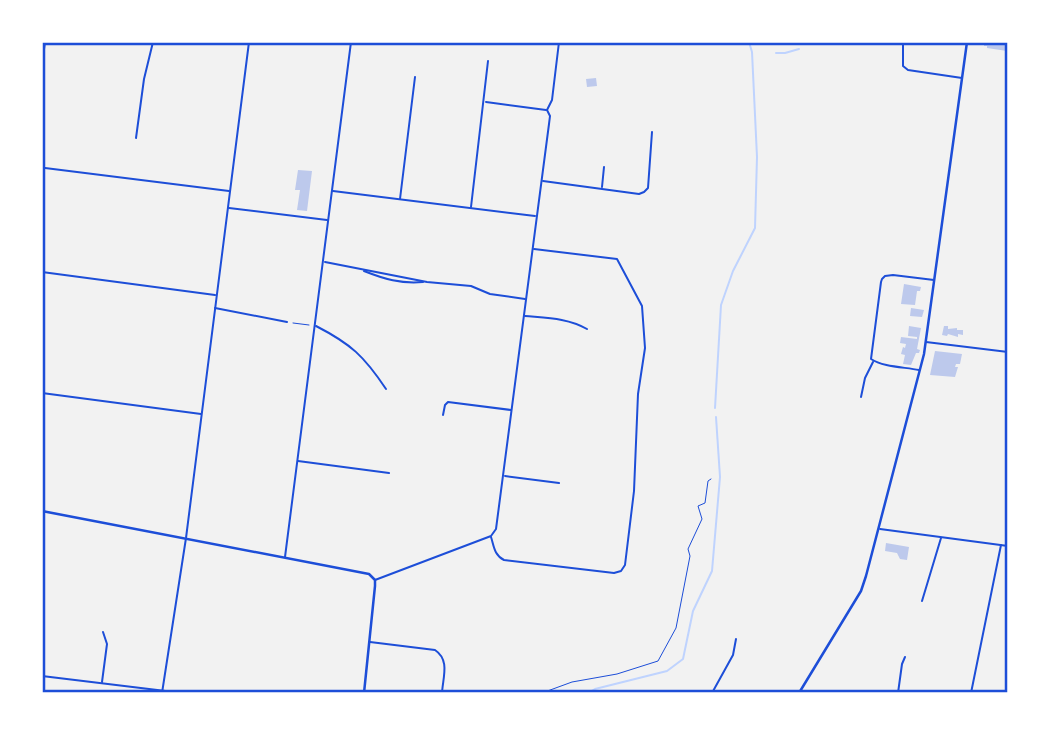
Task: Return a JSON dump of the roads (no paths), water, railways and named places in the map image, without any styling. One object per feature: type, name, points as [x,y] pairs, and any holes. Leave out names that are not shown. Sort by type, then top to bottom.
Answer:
[{"type":"main road","points":[[799,693],[861,591],[920,370],[967,42]]},
{"type":"main road","points":[[42,511],[369,573],[375,580],[364,693]]},
{"type":"street","points":[[42,63],[45,42]]},
{"type":"street","points":[[136,138],[144,79],[153,42]]},
{"type":"street","points":[[163,692],[186,538],[249,42]]},
{"type":"street","points":[[285,557],[351,42]]},
{"type":"street","points":[[547,110],[552,100],[559,42]]},
{"type":"street","points":[[903,42],[902,61],[908,70],[963,79]]},
{"type":"street","points":[[471,208],[488,61]]},
{"type":"street","points":[[400,200],[415,77]]},
{"type":"street","points":[[484,102],[547,110]]},
{"type":"street","points":[[375,580],[491,536],[498,524],[550,116],[547,110]]},
{"type":"street","points":[[541,180],[639,194],[644,192],[648,188],[652,132]]},
{"type":"street","points":[[602,188],[604,167]]},
{"type":"street","points":[[45,168],[230,191]]},
{"type":"street","points":[[332,191],[536,216]]},
{"type":"street","points":[[228,208],[328,220]]},
{"type":"street","points":[[491,536],[494,550],[504,560],[614,573],[625,565],[634,491],[638,394],[645,348],[642,306],[617,260],[532,248]]},
{"type":"street","points":[[323,262],[427,282],[471,286],[490,294],[526,300]]},
{"type":"street","points":[[358,268],[389,281],[411,284],[427,282]]},
{"type":"street","points":[[42,272],[216,295]]},
{"type":"street","points":[[861,397],[865,378],[873,361],[871,359],[882,279],[893,275],[935,280]]},
{"type":"street","points":[[214,307],[287,322]]},
{"type":"street","points":[[524,316],[561,320],[587,329]]},
{"type":"street","points":[[315,325],[349,345],[386,389]]},
{"type":"street","points":[[926,342],[1008,352]]},
{"type":"street","points":[[873,361],[920,370]]},
{"type":"street","points":[[42,393],[201,414]]},
{"type":"street","points":[[443,415],[444,405],[448,402],[512,410]]},
{"type":"street","points":[[297,461],[389,473]]},
{"type":"street","points":[[504,476],[559,483]]},
{"type":"street","points":[[879,528],[1008,546]]},
{"type":"street","points":[[922,601],[941,537]]},
{"type":"street","points":[[971,693],[1001,545]]},
{"type":"street","points":[[101,683],[107,644],[103,632]]},
{"type":"street","points":[[712,693],[733,655],[736,639]]},
{"type":"street","points":[[369,642],[439,652],[445,662],[442,693]]},
{"type":"street","points":[[898,693],[905,657]]},
{"type":"street","points":[[42,676],[182,693]]},
{"type":"waterway","points":[[715,408],[721,305],[733,271],[755,228],[757,157],[752,52],[749,42]]},
{"type":"waterway","points":[[776,53],[799,49]]},
{"type":"waterway","points":[[588,693],[667,671],[683,659],[693,611],[712,571],[720,477],[716,417]]}]
